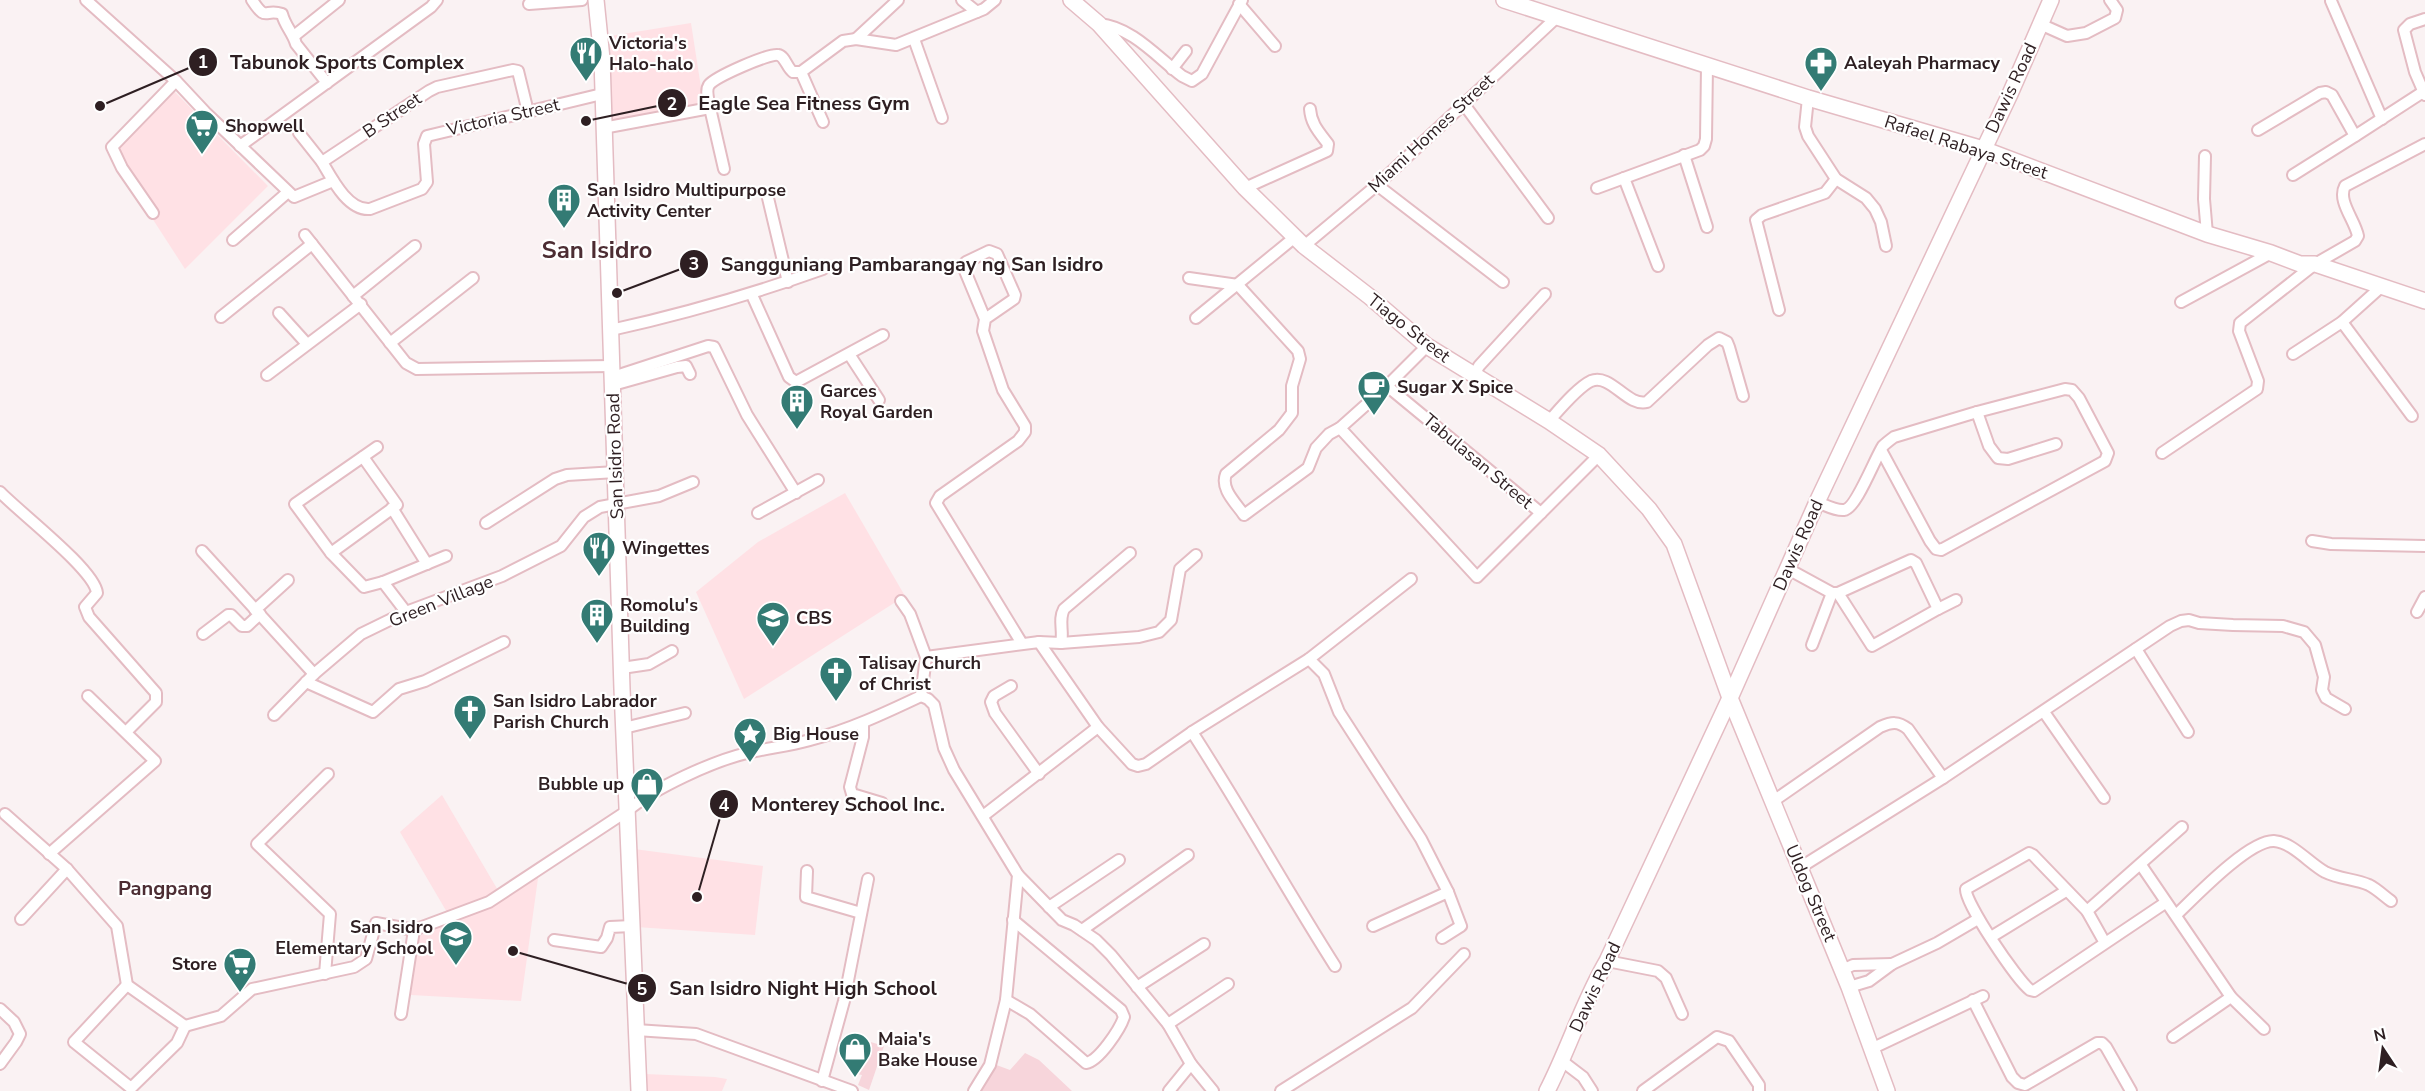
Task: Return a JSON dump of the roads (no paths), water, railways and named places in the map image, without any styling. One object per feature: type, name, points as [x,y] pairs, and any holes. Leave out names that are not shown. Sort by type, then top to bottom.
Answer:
[{"type":"street","points":[[86,0],[176,81],[294,197],[333,181],[322,162],[299,133]]},
{"type":"street","points":[[252,0],[260,12],[265,15],[278,12],[282,14],[287,29],[294,36],[296,44],[327,83]]},
{"type":"street","points":[[294,36],[339,0]]},
{"type":"street","points":[[240,146],[431,7],[437,0]]},
{"type":"street","points":[[529,4],[582,0]]},
{"type":"street","name":"San Isidro Road","points":[[596,0],[602,59],[624,728],[639,1091]]},
{"type":"street","points":[[856,39],[898,0]]},
{"type":"street","points":[[962,0],[976,12]]},
{"type":"street","points":[[724,169],[707,93],[711,83],[719,77],[776,54],[783,56],[793,72],[801,72],[843,41],[856,39],[896,45],[984,9],[995,0]]},
{"type":"street","name":"Tiago Street","points":[[1071,0],[1099,24],[1245,188],[1299,242],[1370,297],[1427,346],[1549,421],[1599,455],[1649,509],[1674,544],[1730,698]]},
{"type":"street","name":"Rafael Rabaya Street","points":[[1504,0],[1808,98],[1983,149],[2207,234],[2300,264],[2314,264],[2425,301]]},
{"type":"street","name":"Dawis Road","points":[[1547,1091],[1596,979],[1607,961],[1730,698],[1817,502],[2051,0]]},
{"type":"street","points":[[2040,24],[2067,36],[2086,33],[2115,18],[2117,10],[2110,0]]},
{"type":"street","points":[[2331,1],[2382,119]]},
{"type":"street","points":[[1099,24],[1112,25],[1126,31],[1172,69],[1192,81],[1198,78],[1219,45],[1241,2],[1275,46]]},
{"type":"street","name":"Miami Homes Street","points":[[1196,318],[1377,185],[1556,18]]},
{"type":"street","points":[[2293,175],[2424,94],[2420,70],[2404,30],[2410,24],[2425,19]]},
{"type":"street","points":[[914,39],[942,118]]},
{"type":"street","points":[[1172,69],[1186,51]]},
{"type":"street","points":[[1597,188],[1700,150],[1704,146],[1707,66]]},
{"type":"street","name":"B Street","points":[[322,162],[437,87],[513,70],[518,71],[528,112]]},
{"type":"street","points":[[801,72],[823,122]]},
{"type":"street","points":[[153,213],[122,168],[112,147],[176,81]]},
{"type":"street","points":[[2258,130],[2320,93],[2326,92],[2332,95],[2355,136]]},
{"type":"street","name":"Victoria Street","points":[[333,181],[355,206],[363,210],[370,209],[422,189],[427,182],[424,144],[427,136],[602,94]]},
{"type":"street","points":[[1808,98],[1805,127],[1808,136],[1836,179],[1866,198],[1875,209],[1881,222],[1886,246]]},
{"type":"street","points":[[1463,103],[1548,218]]},
{"type":"street","points":[[603,128],[710,108]]},
{"type":"street","points":[[1245,188],[1327,151],[1328,144],[1311,120],[1310,109]]},
{"type":"street","points":[[2162,453],[2257,389],[2258,381],[2239,331],[2240,323],[2314,264],[2355,241],[2358,236],[2342,193],[2345,186],[2425,144]]},
{"type":"street","points":[[1684,155],[1707,227]]},
{"type":"street","points":[[2205,156],[2204,199],[2207,234]]},
{"type":"street","points":[[1624,178],[1658,266]]},
{"type":"street","points":[[1779,310],[1756,220],[1762,215],[1825,193],[1836,179]]},
{"type":"street","points":[[1377,185],[1503,282]]},
{"type":"street","points":[[233,240],[288,192]]},
{"type":"street","points":[[768,198],[788,282]]},
{"type":"street","points":[[221,316],[308,239],[406,363],[417,369],[612,376],[686,366],[690,374]]},
{"type":"street","points":[[267,375],[307,344],[415,246]]},
{"type":"street","points":[[985,319],[1014,299],[1016,292],[993,251],[966,262],[963,266],[985,319],[983,331],[1003,390],[1025,426],[1025,432],[1018,441],[940,496],[936,503],[1020,642]]},
{"type":"street","points":[[2181,302],[2271,253]]},
{"type":"street","points":[[611,330],[752,295],[823,269]]},
{"type":"street","points":[[390,343],[473,278]]},
{"type":"street","points":[[1189,278],[1238,285],[1298,351],[1299,359],[1292,386],[1292,413],[1279,430],[1226,474],[1224,480],[1224,486],[1244,515],[1308,468],[1316,448],[1329,434],[1340,428],[1387,386],[1427,346]]},
{"type":"street","points":[[2293,354],[2342,322],[2380,287]]},
{"type":"street","points":[[1474,375],[1479,366],[1545,294]]},
{"type":"street","points":[[752,295],[792,380],[796,382],[883,335]]},
{"type":"street","points":[[279,314],[307,344]]},
{"type":"street","points":[[2342,322],[2412,416]]},
{"type":"street","points":[[1549,421],[1586,384],[1594,380],[1604,382],[1638,402],[1647,402],[1708,345],[1719,338],[1723,339],[1729,347],[1743,396]]},
{"type":"street","points":[[612,376],[708,346],[714,347],[747,415],[796,493]]},
{"type":"street","points":[[849,354],[879,400]]},
{"type":"street","name":"Tabulasan Street","points":[[1387,386],[1541,513]]},
{"type":"street","points":[[1817,502],[1843,511],[1854,505],[1881,450],[1894,436],[2065,389],[2072,390],[2079,398],[2108,457],[2105,461],[1941,550],[1936,549],[1930,541],[1881,450]]},
{"type":"street","points":[[1977,412],[1989,446],[1998,458],[2008,459],[2056,444]]},
{"type":"street","points":[[1340,428],[1477,577],[1599,455]]},
{"type":"street","points":[[377,447],[295,504],[331,553],[364,587],[383,582],[446,556]]},
{"type":"street","points":[[331,553],[397,505],[363,457]]},
{"type":"street","points":[[486,523],[555,479],[567,475],[616,472]]},
{"type":"street","points":[[758,513],[818,480]]},
{"type":"street","name":"Green Village","points":[[274,715],[314,674],[361,634],[406,612],[502,576],[561,546],[584,517],[600,507],[616,502],[659,496],[693,482]]},
{"type":"street","points":[[0,492],[71,557],[94,583],[97,593],[85,608],[89,617],[156,693],[156,702],[126,732]]},
{"type":"street","points":[[392,508],[427,564]]},
{"type":"street","points":[[2312,541],[2331,544],[2425,546]]},
{"type":"street","points":[[202,550],[314,674]]},
{"type":"street","points":[[1061,643],[1063,635],[1060,617],[1064,609],[1130,553]]},
{"type":"street","points":[[927,657],[1020,642],[1061,643],[1139,637],[1159,632],[1171,620],[1180,569],[1196,555]]},
{"type":"street","points":[[1812,645],[1835,593],[1911,560],[1916,563],[1938,609]]},
{"type":"street","points":[[1788,569],[1835,593],[1872,646],[1956,600]]},
{"type":"street","points":[[1039,642],[1098,727],[1132,764],[1138,766],[1146,764],[1192,732],[1309,659],[1411,579]]},
{"type":"street","points":[[203,634],[228,615],[231,615],[242,626],[247,626],[257,612],[288,580]]},
{"type":"street","points":[[383,582],[406,612]]},
{"type":"street","points":[[2417,612],[2425,597]]},
{"type":"street","points":[[901,601],[910,614],[927,657],[921,696]]},
{"type":"street","points":[[1800,867],[1943,778],[2181,621],[2283,626],[2304,632],[2315,645],[2324,676],[2322,690],[2326,698],[2345,708]]},
{"type":"street","points":[[306,682],[373,712],[399,689],[425,681],[504,642]]},
{"type":"street","points":[[2136,649],[2188,732]]},
{"type":"street","points":[[622,668],[649,664],[672,651]]},
{"type":"street","points":[[1309,659],[1324,674],[1339,712],[1421,839],[1448,892],[1461,926],[1442,938]]},
{"type":"street","points":[[1011,686],[994,696],[991,702],[995,713],[1039,774]]},
{"type":"street","points":[[49,854],[155,761],[88,696]]},
{"type":"street","points":[[127,985],[74,1042],[130,1088],[177,1043],[185,1026],[221,1016],[252,989],[354,967],[366,959],[376,923],[414,930],[489,902],[652,793],[687,776],[744,754],[810,740],[862,723],[921,696],[934,705],[944,748],[954,770],[1018,875],[1062,920],[1082,930],[1111,955],[1168,1024],[1191,1064],[1213,1091]]},
{"type":"street","name":"Uldog Street","points":[[1730,698],[1849,987],[1887,1091]]},
{"type":"street","points":[[624,728],[685,712]]},
{"type":"street","points":[[2044,712],[2104,798]]},
{"type":"street","points":[[1772,802],[1881,727],[1895,722],[1901,723],[1908,729],[1943,778]]},
{"type":"street","points":[[862,723],[863,737],[850,787],[852,794],[882,803]]},
{"type":"street","points":[[983,816],[1098,727]]},
{"type":"street","points":[[1192,732],[1218,771],[1241,814],[1335,966]]},
{"type":"street","points":[[325,974],[330,914],[257,844],[328,774]]},
{"type":"street","points":[[5,814],[67,869],[117,926],[127,985],[185,1026]]},
{"type":"street","points":[[2086,911],[2182,827]]},
{"type":"street","points":[[2176,915],[2230,865],[2254,847],[2274,841],[2296,850],[2315,867],[2337,878],[2369,885],[2391,901]]},
{"type":"street","points":[[2105,943],[2086,911],[2033,855],[2024,854],[1966,889],[1966,898],[1978,919],[2026,988],[2034,991],[2165,903]]},
{"type":"street","points":[[1082,930],[1188,855]]},
{"type":"street","points":[[1049,907],[1119,860]]},
{"type":"street","points":[[2140,865],[2231,997],[2264,1029]]},
{"type":"street","points":[[21,920],[67,869]]},
{"type":"street","points":[[807,871],[806,897],[861,913]]},
{"type":"street","points":[[974,1091],[990,1065],[1006,1000],[1018,875]]},
{"type":"street","points":[[822,1081],[844,1001],[868,879]]},
{"type":"street","points":[[1991,937],[2066,891]]},
{"type":"street","points":[[1373,927],[1448,892]]},
{"type":"street","points":[[1849,987],[1869,981],[1892,964],[1937,943],[1978,919]]},
{"type":"street","points":[[1006,1000],[1030,1014],[1086,1063],[1096,1059],[1122,1025],[1124,1017],[1121,1010],[1013,920]]},
{"type":"street","points":[[554,940],[601,947],[607,939],[610,927],[632,926]]},
{"type":"street","points":[[401,1014],[414,930]]},
{"type":"street","points":[[1137,987],[1204,944]]},
{"type":"street","points":[[1281,1091],[1412,1008],[1464,954]]},
{"type":"street","points":[[1607,961],[1658,971],[1666,978],[1682,1014]]},
{"type":"street","points":[[1842,970],[1853,965],[1892,964]]},
{"type":"street","points":[[1168,1024],[1228,984]]},
{"type":"street","points":[[2173,1037],[2231,997]]},
{"type":"street","points":[[1871,1049],[1978,998],[2012,1077],[2018,1083],[2025,1085],[2097,1043],[2102,1043],[2131,1091]]},
{"type":"street","points":[[0,1009],[14,1022],[20,1034],[0,1064]]},
{"type":"street","points":[[636,1030],[696,1034],[852,1091]]},
{"type":"street","points":[[1642,1091],[1717,1037],[1730,1041],[1759,1085],[1758,1091]]},
{"type":"street","points":[[1562,1061],[1583,1077],[1592,1091]]},
{"type":"street","points":[[1168,1091],[1191,1064]]},
{"type":"place","name":"Victoria's Halo-halo","points":[[586,82]]},
{"type":"place","name":"Aaleyah Pharmacy","points":[[1821,92]]},
{"type":"place","name":"Tabunok Sports Complex","points":[[100,106]]},
{"type":"place","name":"Eagle Sea Fitness Gym","points":[[586,121]]},
{"type":"place","name":"Shopwell","points":[[202,155]]},
{"type":"place","name":"San Isidro Multipurpose Activity Center","points":[[564,229]]},
{"type":"place","name":"Sangguniang Pambarangay ng San Isidro","points":[[617,293]]},
{"type":"place","name":"Sugar X Spice","points":[[1374,416]]},
{"type":"place","name":"Garces Royal Garden","points":[[797,430]]},
{"type":"place","name":"Wingettes","points":[[599,577]]},
{"type":"place","name":"Romolu's Building","points":[[597,644]]},
{"type":"place","name":"CBS","points":[[773,647]]},
{"type":"place","name":"Talisay Church of Christ","points":[[836,702]]},
{"type":"place","name":"San Isidro Labrador Parish Church","points":[[470,740]]},
{"type":"place","name":"Big House","points":[[750,763]]},
{"type":"place","name":"Bubble up","points":[[647,813]]},
{"type":"place","name":"Monterey School Inc.","points":[[697,897]]},
{"type":"place","name":"San Isidro Night High School","points":[[513,951]]},
{"type":"place","name":"San Isidro Elementary School","points":[[456,966]]},
{"type":"place","name":"Store","points":[[240,993]]},
{"type":"place","name":"Maia's Bake House","points":[[855,1078]]},
{"type":"district","name":"San Isidro","points":[[597,250]]},
{"type":"district","name":"Pangpang","points":[[165,888]]}]
